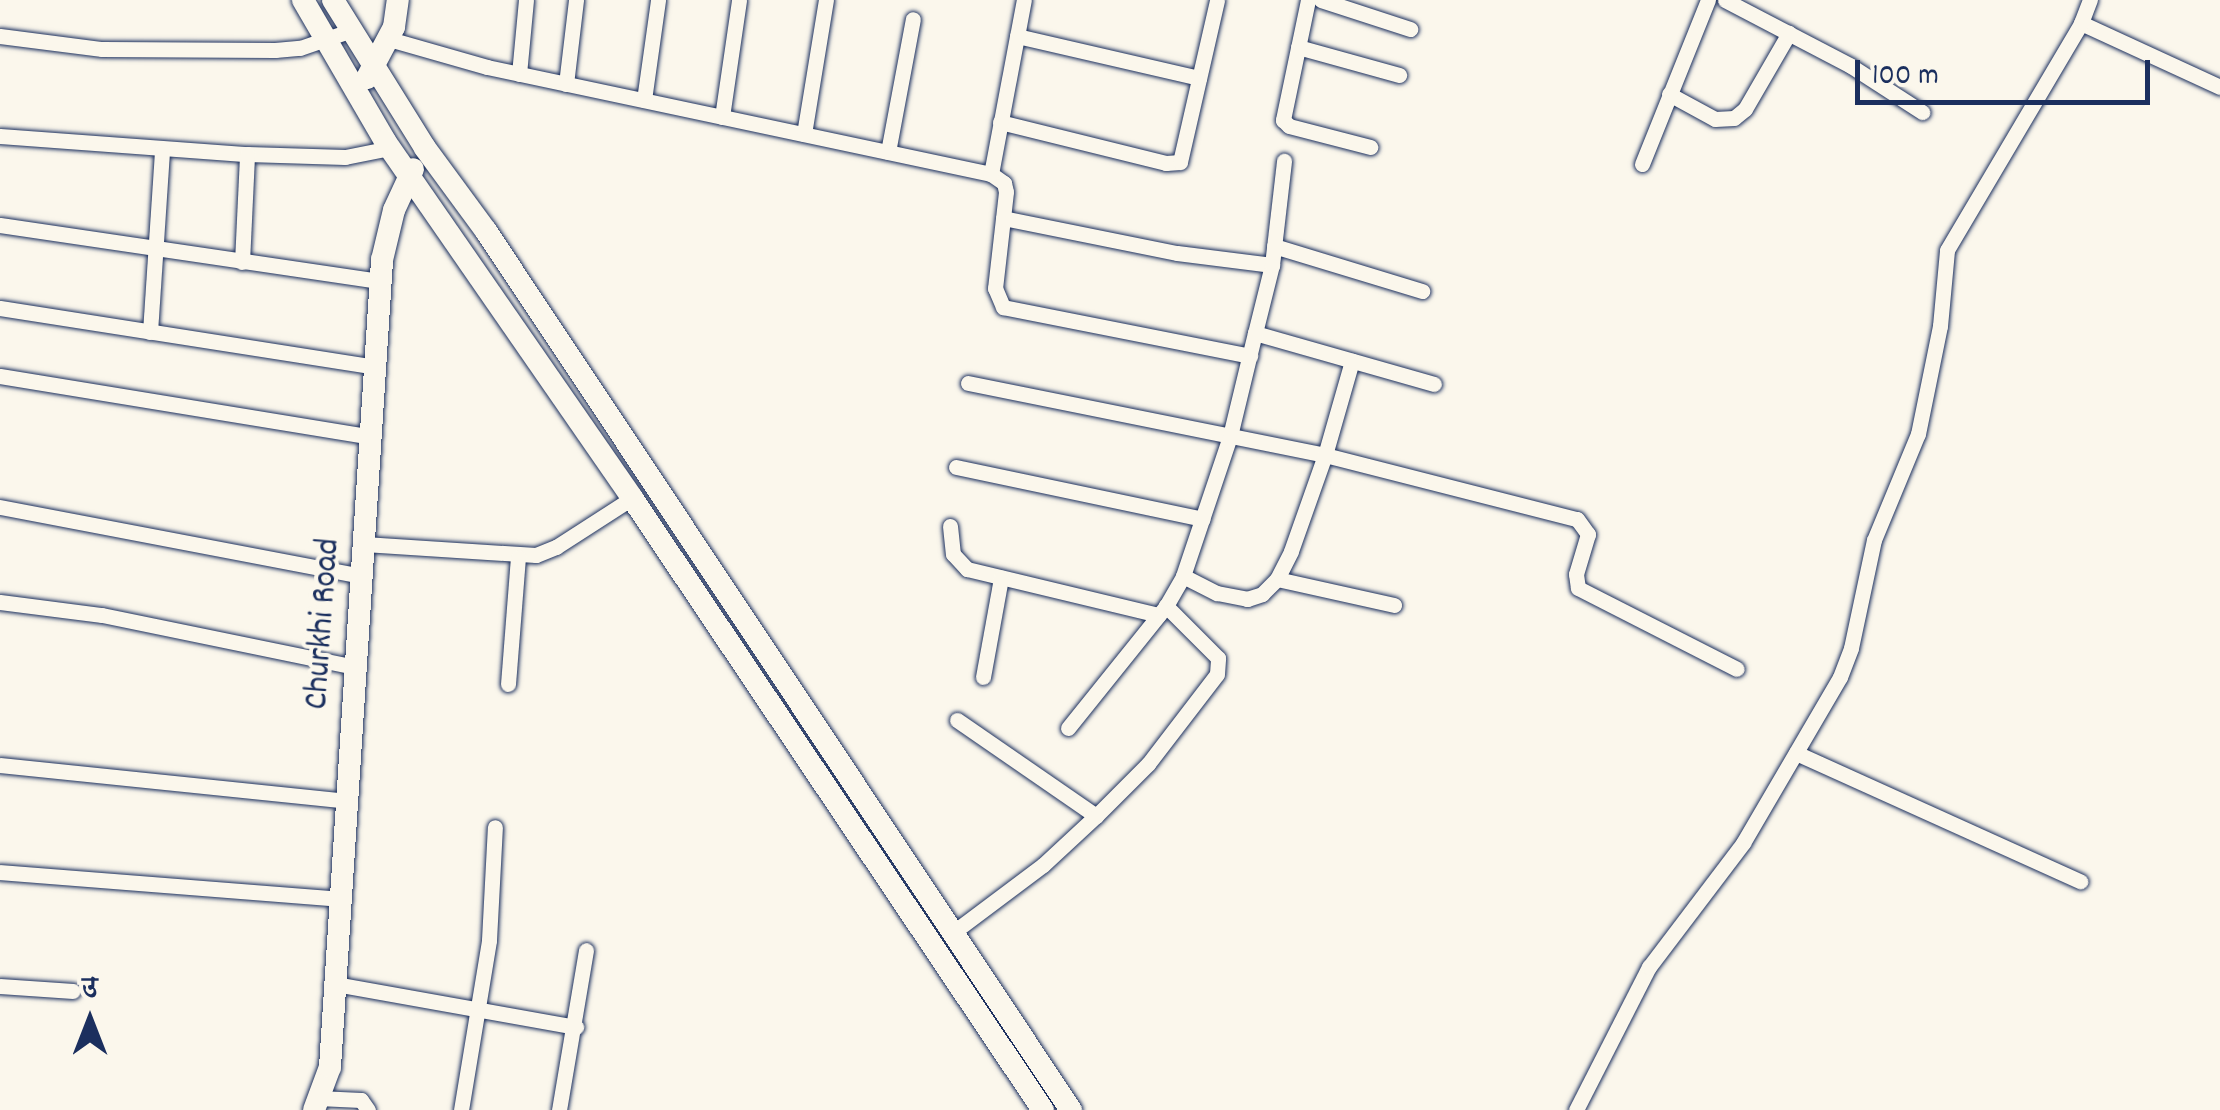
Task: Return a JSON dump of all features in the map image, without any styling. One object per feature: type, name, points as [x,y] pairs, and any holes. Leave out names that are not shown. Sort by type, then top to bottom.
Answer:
[{"type":"street","points":[[303,0],[408,176],[632,498],[1043,1110]]},
{"type":"street","points":[[333,0],[425,148],[486,231],[1071,1110]]},
{"type":"street","points":[[355,92],[374,69],[389,39],[398,0]]},
{"type":"street","points":[[519,74],[526,0]]},
{"type":"street","points":[[566,84],[576,0]]},
{"type":"street","points":[[644,100],[658,0]]},
{"type":"street","points":[[722,116],[739,0]]},
{"type":"street","points":[[804,134],[826,0]]},
{"type":"street","points":[[991,174],[1024,0]]},
{"type":"street","points":[[1000,122],[1173,163],[1183,155],[1216,0]]},
{"type":"street","points":[[1308,0],[1283,120],[1289,126],[1370,147]]},
{"type":"street","points":[[1322,0],[1410,29]]},
{"type":"street","points":[[1642,164],[1708,0]]},
{"type":"street","points":[[1725,0],[1922,112]]},
{"type":"street","points":[[1576,1110],[1648,968],[1743,843],[1852,648],[1874,540],[1918,434],[1940,326],[1946,250],[2081,23],[2090,0]]},
{"type":"street","points":[[888,152],[913,19]]},
{"type":"street","points":[[2081,23],[2220,87]]},
{"type":"street","points":[[0,36],[102,49],[275,50],[324,41],[350,30]]},
{"type":"street","points":[[1668,94],[1714,119],[1734,118],[1746,109],[1789,33]]},
{"type":"street","points":[[1017,36],[1199,78]]},
{"type":"street","points":[[389,39],[519,74],[991,174],[1004,183],[995,288],[1003,307],[1250,356]]},
{"type":"street","points":[[1298,47],[1398,75]]},
{"type":"street","points":[[0,136],[247,154],[345,157],[390,148]]},
{"type":"street","name":"Churkhi Road","points":[[316,1104],[330,1066],[380,281],[388,233],[408,176],[425,148]]},
{"type":"street","points":[[150,332],[162,149]]},
{"type":"street","points":[[242,262],[247,154]]},
{"type":"street","points":[[1068,728],[1162,610],[1183,576],[1230,436],[1256,333],[1272,264],[1284,161]]},
{"type":"street","points":[[1003,218],[1177,253],[1272,264]]},
{"type":"street","points":[[0,225],[380,281]]},
{"type":"street","points":[[1274,246],[1422,290]]},
{"type":"street","points":[[0,308],[375,366]]},
{"type":"street","points":[[1256,333],[1434,384]]},
{"type":"street","points":[[1183,576],[1217,593],[1247,599],[1262,594],[1277,579],[1292,551],[1325,456],[1352,361]]},
{"type":"street","points":[[0,376],[371,436]]},
{"type":"street","points":[[968,383],[1325,456],[1577,519],[1588,534],[1576,574],[1578,588],[1737,669]]},
{"type":"street","points":[[956,467],[1203,519]]},
{"type":"street","points":[[364,544],[518,556],[556,547],[632,498]]},
{"type":"street","points":[[0,507],[362,576]]},
{"type":"street","points":[[950,526],[958,563],[1001,578],[1162,610],[1220,665],[1148,764],[1096,816],[1043,865],[951,934]]},
{"type":"street","points":[[508,684],[518,556]]},
{"type":"street","points":[[983,677],[1001,578]]},
{"type":"street","points":[[1277,579],[1394,605]]},
{"type":"street","points":[[0,602],[121,619],[356,667]]},
{"type":"street","points":[[957,720],[1096,816]]},
{"type":"street","points":[[1796,753],[2080,881]]},
{"type":"street","points":[[0,765],[347,801]]},
{"type":"street","points":[[461,1110],[489,940],[496,827]]},
{"type":"street","points":[[0,872],[340,899]]},
{"type":"street","points":[[559,1110],[576,1028],[586,950]]},
{"type":"street","points":[[335,984],[576,1028]]},
{"type":"street","points":[[0,986],[73,991]]},
{"type":"street","points":[[316,1104],[360,1100],[368,1110]]}]
